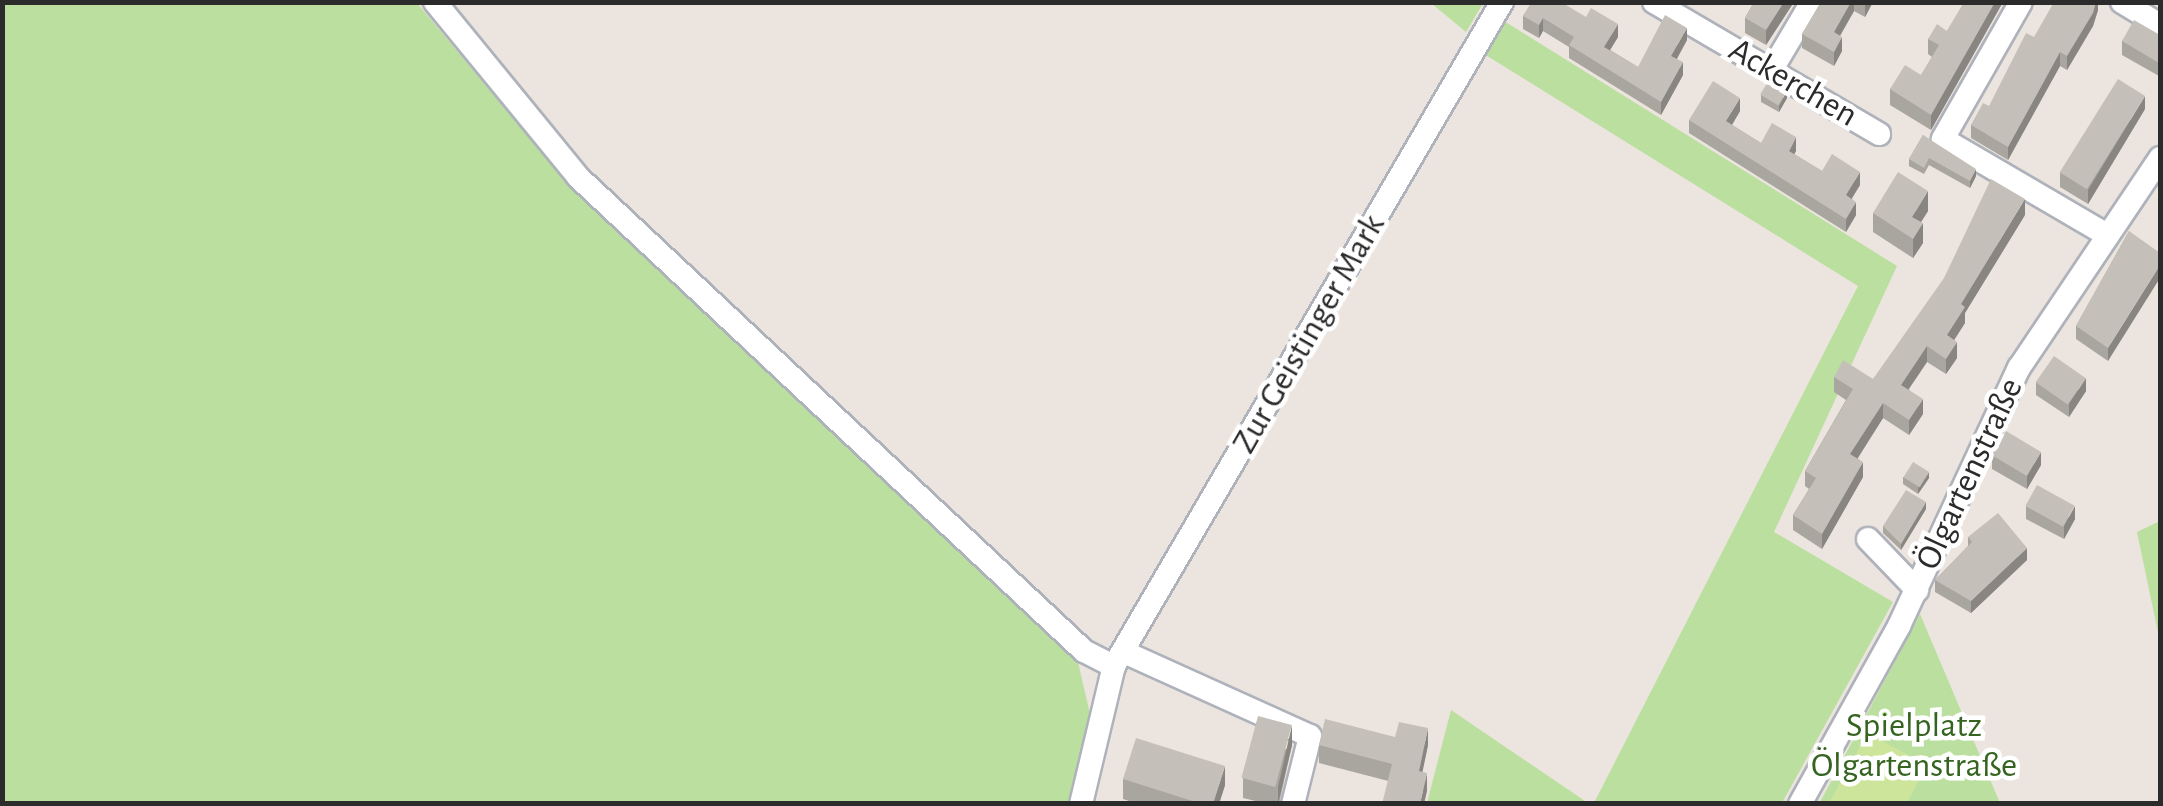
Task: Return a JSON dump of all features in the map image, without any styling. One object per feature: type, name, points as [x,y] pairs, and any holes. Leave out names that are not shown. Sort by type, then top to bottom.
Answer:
[{"type":"street","points":[[435,2],[578,177],[1084,651],[1119,659],[1310,736],[1293,804]]},
{"type":"street","name":"Zur Geistinger Mark","points":[[1081,804],[1119,659],[1502,2]]},
{"type":"street","name":"Ackerchen","points":[[1654,2],[1879,134]]},
{"type":"street","points":[[1771,71],[1812,2]]},
{"type":"street","points":[[2021,2],[1943,139],[2107,235]]},
{"type":"street","points":[[2122,2],[2160,26]]},
{"type":"street","name":"Ölgartenstraße","points":[[1800,804],[1917,590],[1982,435],[2039,333],[2160,158]]},
{"type":"street","points":[[1868,539],[1917,590]]},
{"type":"green space","points":[[2,3],[417,3],[573,190],[1077,658],[1090,714],[1069,803],[3,803]]},
{"type":"green space","points":[[1431,3],[1478,3],[1482,5],[1466,32]]},
{"type":"green space","points":[[1504,21],[1897,266],[1774,532],[1893,602],[1782,803],[1594,803],[1858,286],[1484,54]]},
{"type":"green space","points":[[2160,521],[2160,642],[2137,532]]},
{"type":"green space","name":"Spielplatz Ölgartenstraße","points":[[1920,614],[2000,803],[1819,804]]},
{"type":"green space","points":[[1451,710],[1588,803],[1427,803]]},
{"type":"green space","points":[[1867,733],[1927,765],[1907,803],[1829,803]]},
{"type":"building","points":[[1532,2],[1561,2],[1586,17],[1591,8],[1618,24],[1604,47],[1638,67],[1665,15],[1687,28],[1671,56],[1683,62],[1661,102],[1569,45],[1574,37],[1543,18],[1539,25],[1523,16]]},
{"type":"building","points":[[1754,2],[1784,2],[1766,30],[1745,18]]},
{"type":"building","points":[[1821,2],[1851,2],[1834,32],[1842,37],[1834,52],[1802,34]]},
{"type":"building","points":[[1964,2],[1995,2],[1931,115],[1890,89],[1905,65],[1921,75],[1939,45],[1928,39],[1937,24],[1947,31]]},
{"type":"building","points":[[2054,2],[2096,2],[2067,56],[2060,52],[2008,147],[1971,125],[1983,103],[1989,106],[2026,33],[2034,37]]},
{"type":"building","points":[[2134,20],[2160,35],[2159,63],[2122,41]]},
{"type":"building","points":[[2118,79],[2145,96],[2087,189],[2060,172]]},
{"type":"building","points":[[1769,80],[1787,91],[1778,105],[1760,95]]},
{"type":"building","points":[[1713,81],[1740,98],[1726,121],[1761,143],[1772,123],[1796,137],[1789,151],[1822,171],[1832,154],[1860,172],[1846,195],[1856,202],[1846,219],[1689,120]]},
{"type":"building","points":[[1923,135],[1976,169],[1970,181],[1929,158],[1924,168],[1909,159]]},
{"type":"building","points":[[1898,172],[1928,191],[1912,217],[1923,223],[1913,239],[1873,213]]},
{"type":"building","points":[[1991,179],[2025,199],[1961,304],[1965,307],[1947,335],[1957,342],[1946,359],[1927,346],[1901,385],[1923,399],[1909,420],[1883,403],[1850,454],[1863,462],[1822,534],[1793,515],[1816,478],[1805,471],[1853,389],[1834,377],[1843,360],[1873,379],[1944,278]]},
{"type":"building","points":[[2129,231],[2160,253],[2160,265],[2108,348],[2076,326]]},
{"type":"building","points":[[2054,356],[2086,378],[2068,405],[2036,382]]},
{"type":"building","points":[[2006,431],[2041,452],[2027,476],[1992,455]]},
{"type":"building","points":[[1913,462],[1929,472],[1920,487],[1903,477]]},
{"type":"building","points":[[2037,485],[2075,506],[2063,527],[2025,506]]},
{"type":"building","points":[[1906,490],[1926,502],[1901,544],[1883,526]]},
{"type":"building","points":[[1998,513],[2027,548],[1971,601],[1935,580],[1972,542],[1968,537]]},
{"type":"building","points":[[1258,716],[1292,725],[1275,787],[1241,778]]},
{"type":"building","points":[[1325,719],[1395,737],[1399,722],[1428,728],[1419,771],[1427,773],[1420,804],[1382,804],[1392,764],[1319,745]]},
{"type":"building","points":[[1136,738],[1225,766],[1213,804],[1123,779]]}]
